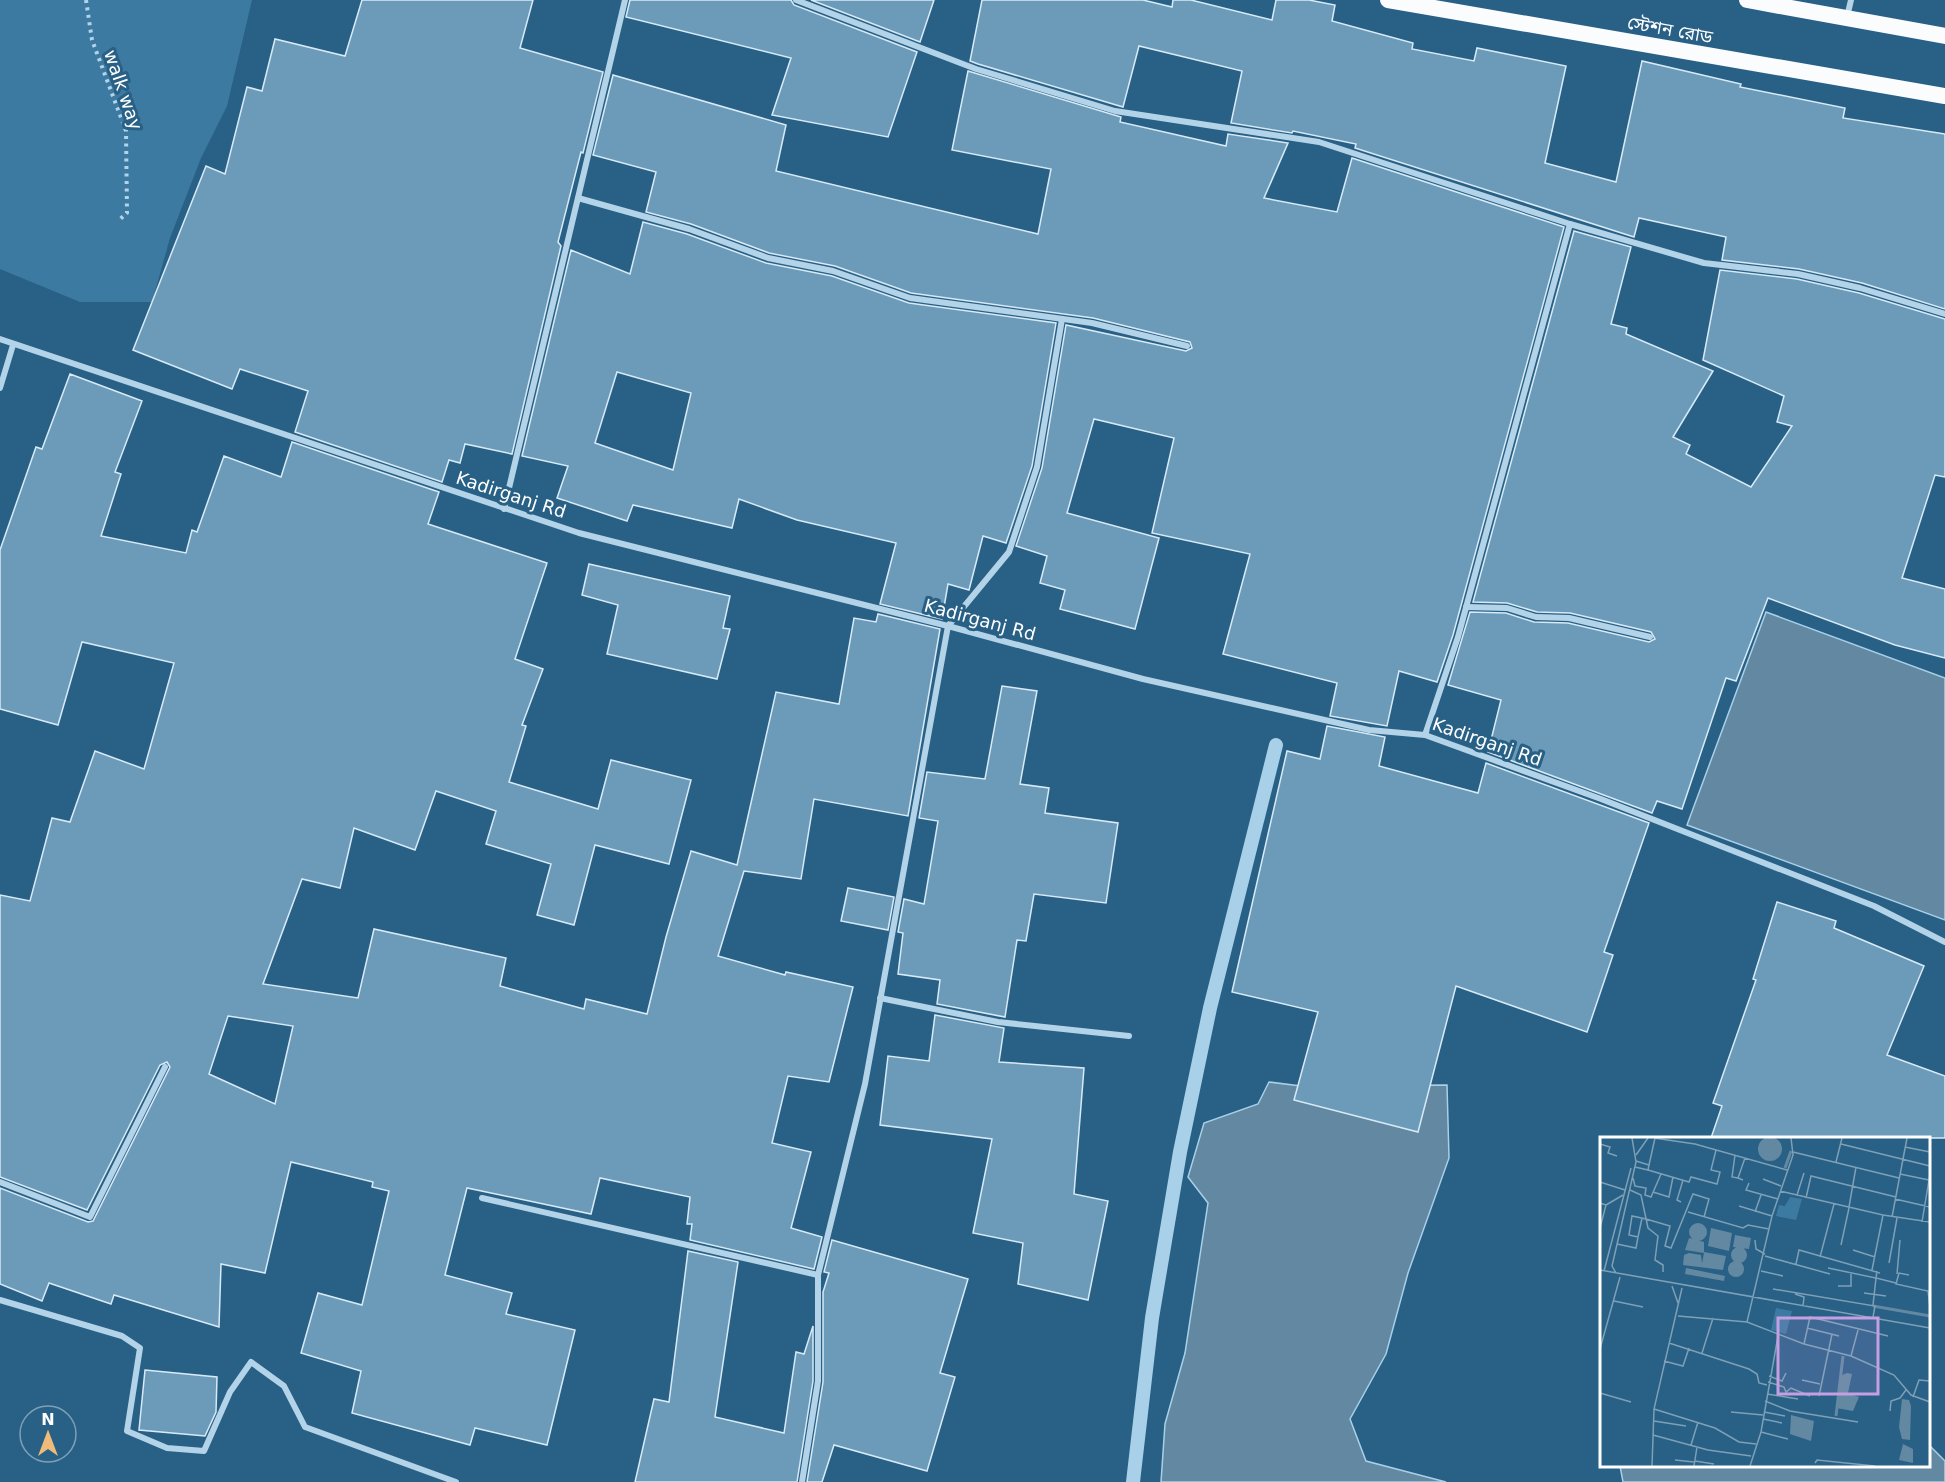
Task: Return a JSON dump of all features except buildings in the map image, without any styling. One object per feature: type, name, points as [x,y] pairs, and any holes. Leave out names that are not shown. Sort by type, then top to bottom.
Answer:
[{"type":"highway","name":"স্টেশন রোড","points":[[1388,0],[1945,96]]},
{"type":"highway","points":[[1747,0],[1945,36]]},
{"type":"street","points":[[504,509],[625,0]]},
{"type":"street","points":[[796,0],[976,69],[1115,111],[1319,142],[1570,224],[1704,263],[1798,274],[1860,288],[1945,314]]},
{"type":"street","points":[[1846,18],[1851,0]]},
{"type":"street","points":[[578,198],[689,229],[768,258],[833,271],[910,298],[1092,323],[1187,346]]},
{"type":"street","points":[[1425,735],[1466,607],[1570,224]]},
{"type":"street","points":[[802,1482],[818,1381],[818,1275],[865,1084],[948,626],[1010,552],[1037,467],[1062,319]]},
{"type":"street","name":"Kadirganj Rd","points":[[0,339],[579,533],[1200,692],[1369,730],[1425,735],[1601,799],[1863,902],[1945,942]]},
{"type":"street","points":[[0,388],[13,345]]},
{"type":"street","points":[[1466,607],[1507,608],[1536,617],[1569,618],[1650,636]]},
{"type":"street","points":[[880,998],[998,1022],[1129,1036]]},
{"type":"street","points":[[0,1182],[90,1216],[165,1067]]},
{"type":"street","points":[[482,1198],[818,1275]]},
{"type":"street","points":[[0,1300],[122,1336],[140,1348],[128,1431],[166,1448],[204,1451],[230,1392],[251,1362],[284,1386],[305,1427],[456,1482]]},
{"type":"path","name":"walk way","points":[[86,0],[92,40],[126,131],[128,213],[118,221]]},
{"type":"shaded area","points":[[0,0],[252,0],[227,106],[201,158],[170,238],[152,302],[80,302],[0,269]]},
{"type":"shaded area","points":[[1766,612],[1945,678],[1945,920],[1687,825]]},
{"type":"shaded area","points":[[1269,1082],[1301,1086],[1447,1085],[1449,1158],[1408,1273],[1386,1354],[1350,1419],[1366,1461],[1446,1482],[1161,1482],[1165,1424],[1185,1353],[1208,1203],[1188,1177],[1204,1123],[1258,1104]]},
{"type":"shaded area","points":[[1930,1446],[1945,1461],[1945,1482],[1623,1482],[1620,1467],[1930,1467]]},
{"type":"waterway","points":[[1133,1482],[1152,1318],[1180,1152],[1210,1008],[1276,745]]}]
